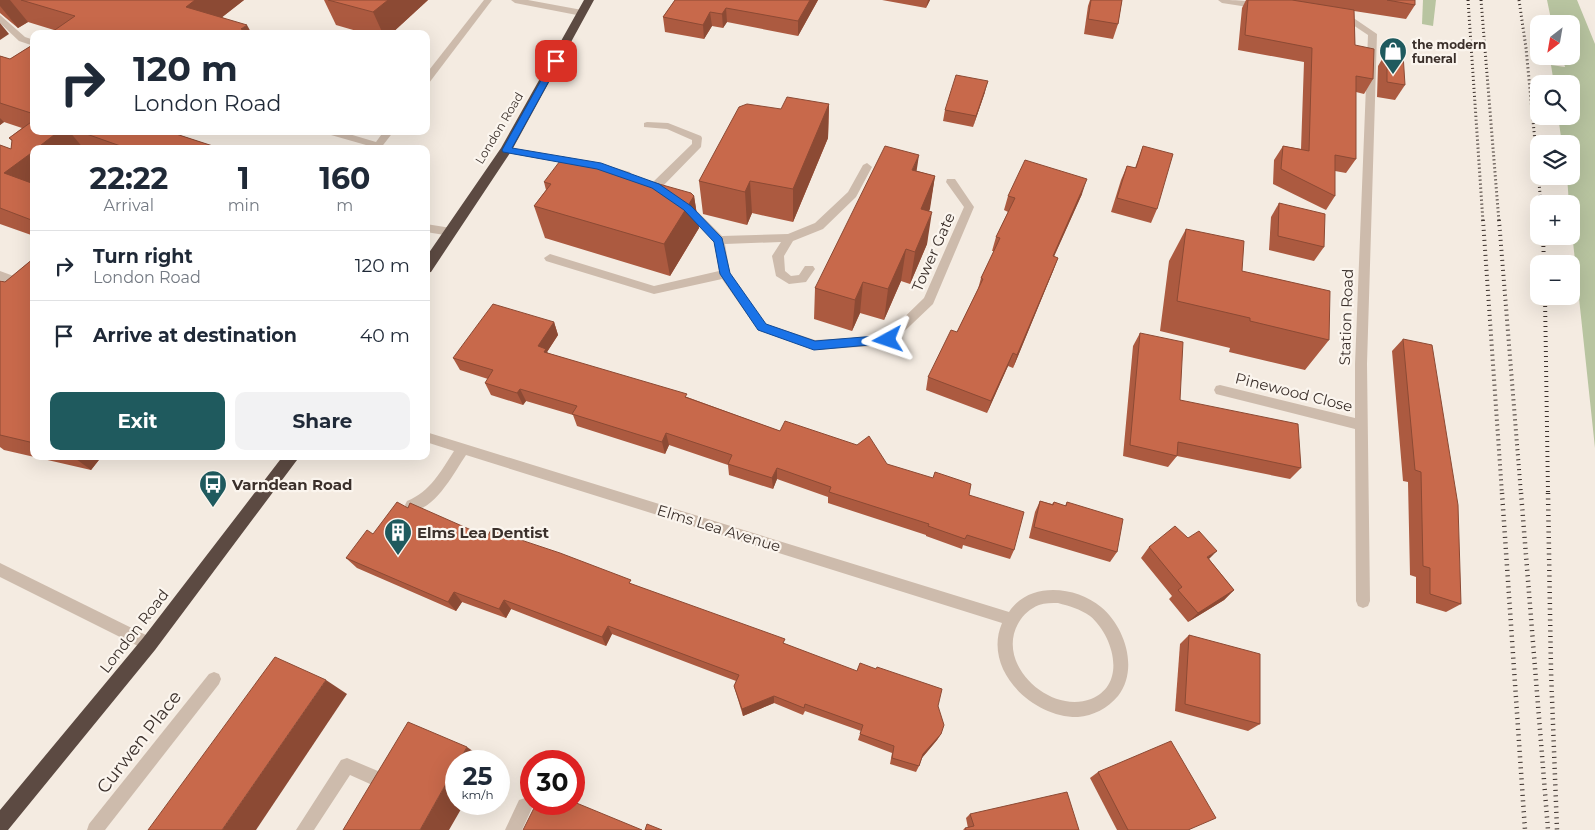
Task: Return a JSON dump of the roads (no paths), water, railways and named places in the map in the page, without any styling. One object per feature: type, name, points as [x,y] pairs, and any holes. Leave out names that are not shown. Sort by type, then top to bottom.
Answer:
[{"type":"highway","name":"London Road","points":[[430,262],[506,150],[589,0]]},
{"type":"highway","name":"London Road","points":[[0,825],[149,644],[289,460]]},
{"type":"street","points":[[430,76],[488,0]]},
{"type":"street","points":[[516,0],[582,13]]},
{"type":"street","points":[[1222,0],[1268,7]]},
{"type":"street","points":[[0,18],[22,39],[30,42]]},
{"type":"street","name":"Station Road","points":[[1333,18],[1352,21],[1373,34],[1361,364],[1360,425],[1363,601]]},
{"type":"street","points":[[647,125],[668,126],[697,138],[698,145],[656,187]]},
{"type":"street","points":[[341,135],[375,145]]},
{"type":"street","points":[[506,150],[598,166],[656,187],[688,208],[719,240],[789,238],[818,226],[852,194],[867,167]]},
{"type":"street","name":"Tower Gate","points":[[719,240],[725,274],[762,327],[814,345],[888,340],[929,301],[969,207],[951,182]]},
{"type":"street","points":[[430,229],[451,232]]},
{"type":"street","points":[[789,238],[778,256],[780,273],[789,280],[802,279],[810,269]]},
{"type":"street","points":[[550,258],[654,290],[725,274]]},
{"type":"street","points":[[0,275],[30,287]]},
{"type":"street","points":[[20,283],[30,275]]},
{"type":"street","name":"Pinewood Close","points":[[1220,390],[1360,425]]},
{"type":"street","name":"Elms Lea Avenue","points":[[430,438],[1011,619]]},
{"type":"street","points":[[412,505],[417,505],[430,497],[463,448]]},
{"type":"street","points":[[3,575],[149,644]]},
{"type":"street","points":[[1058,596],[1078,601],[1096,612],[1111,627],[1119,646],[1122,665],[1117,684],[1105,699],[1088,708],[1068,709],[1047,704],[1028,692],[1014,675],[1006,656],[1005,636],[1011,619],[1023,606],[1039,598],[1058,596]]},
{"type":"street","name":"Curwen Place","points":[[95,830],[214,679]]},
{"type":"street","points":[[304,830],[347,766],[379,780]]},
{"type":"street","points":[[513,830],[520,815]]},
{"type":"railway","points":[[1468,0],[1483,222]]},
{"type":"railway","points":[[1481,0],[1499,222]]},
{"type":"railway","points":[[1519,0],[1526,48],[1540,195]]},
{"type":"railway","points":[[1483,220],[1502,494]]},
{"type":"railway","points":[[1499,220],[1521,494]]},
{"type":"railway","points":[[1543,245],[1544,255]]},
{"type":"railway","points":[[1545,305],[1548,494]]},
{"type":"railway","points":[[1502,493],[1525,830]]},
{"type":"railway","points":[[1521,493],[1548,830]]},
{"type":"railway","points":[[1548,493],[1551,671],[1557,830]]},
{"type":"place","name":"the modern funeral","points":[[1393,75]]},
{"type":"place","name":"Varndean Road","points":[[213,508]]},
{"type":"place","name":"Elms Lea Dentist","points":[[398,556]]}]
